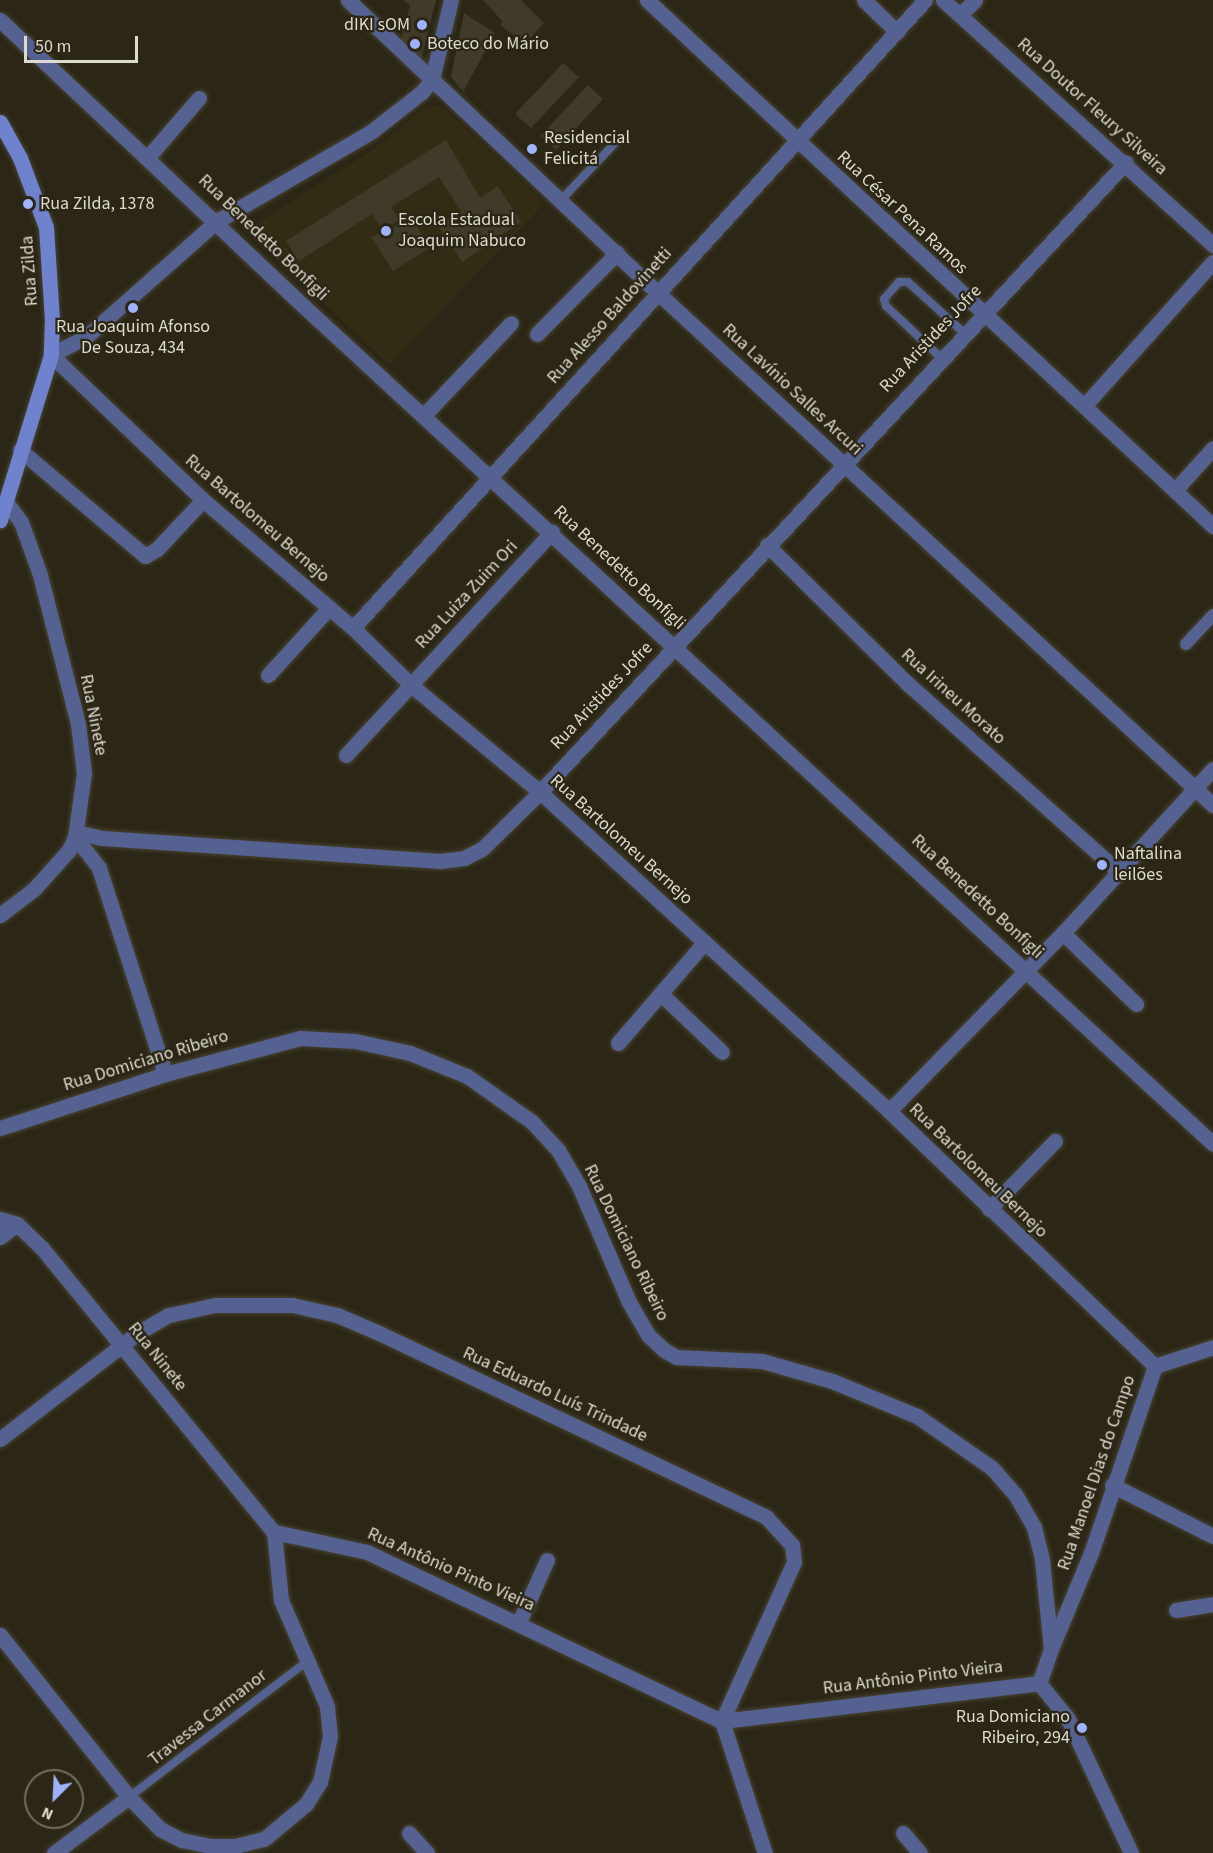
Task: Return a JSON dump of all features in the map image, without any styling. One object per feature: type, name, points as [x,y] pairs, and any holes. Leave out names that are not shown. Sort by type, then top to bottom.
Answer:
[{"type":"main road","name":"Rua Zilda","points":[[0,122],[20,158],[46,227],[51,257],[51,355],[0,520]]},
{"type":"street","name":"Rua Lavínio Salles Arcuri","points":[[348,0],[657,292],[1213,805]]},
{"type":"street","points":[[51,355],[87,336],[217,221],[372,131],[422,92],[432,79],[451,0]]},
{"type":"street","name":"Rua César Pena Ramos","points":[[647,0],[796,142],[981,313],[1085,405],[1213,526]]},
{"type":"street","points":[[864,0],[897,32],[925,0]]},
{"type":"street","name":"Rua Doutor Fleury Silveira","points":[[943,0],[1126,162],[1213,245]]},
{"type":"street","points":[[961,15],[975,0]]},
{"type":"street","name":"Rua Benedetto Bonfigli","points":[[0,20],[1028,970],[1213,1144]]},
{"type":"street","name":"Rua Alesso Baldovinetti","points":[[353,628],[657,292],[897,32]]},
{"type":"street","points":[[148,157],[199,98]]},
{"type":"street","name":"Rua Aristides Jofre","points":[[75,834],[102,838],[440,861],[464,858],[482,849],[540,792],[963,332],[1126,162]]},
{"type":"street","points":[[537,334],[617,253]]},
{"type":"street","points":[[1085,405],[1213,262]]},
{"type":"street","points":[[425,414],[511,323]]},
{"type":"street","name":"Rua Bartolomeu Bernejo","points":[[51,355],[203,500],[353,628],[411,685],[540,792],[705,942],[889,1111],[1155,1366]]},
{"type":"street","points":[[1176,489],[1213,448]]},
{"type":"street","points":[[20,450],[145,556],[157,549],[203,500]]},
{"type":"street","name":"Rua Ninete","points":[[0,915],[55,868],[75,834],[84,773],[78,724],[40,575],[21,522],[6,502]]},
{"type":"street","name":"Rua Luiza Zuim Ori","points":[[346,754],[552,532]]},
{"type":"street","name":"Rua Irineu Morato","points":[[767,545],[908,684],[1118,871]]},
{"type":"street","points":[[268,675],[329,608]]},
{"type":"street","points":[[1186,644],[1213,615]]},
{"type":"street","points":[[889,1111],[1028,970],[1213,769]]},
{"type":"street","points":[[75,834],[99,868],[165,1074]]},
{"type":"street","points":[[1063,933],[1136,1004]]},
{"type":"street","points":[[618,1043],[705,942]]},
{"type":"street","points":[[661,994],[722,1052]]},
{"type":"street","name":"Rua Domiciano Ribeiro","points":[[0,1128],[165,1074],[300,1038],[355,1041],[410,1053],[467,1076],[499,1096],[532,1122],[558,1150],[579,1186],[629,1302],[648,1335],[664,1350],[676,1357],[762,1361],[831,1382],[917,1416],[992,1468],[1015,1494],[1034,1527],[1042,1560],[1051,1649],[1039,1683]]},
{"type":"street","points":[[989,1209],[1055,1141]]},
{"type":"street","name":"Rua Ninete","points":[[0,1219],[17,1224],[42,1248],[274,1532]]},
{"type":"street","points":[[0,1237],[17,1224]]},
{"type":"street","name":"Rua Eduardo Luís Trindade","points":[[0,1439],[139,1332],[169,1315],[215,1305],[292,1305],[337,1315],[766,1517],[792,1545],[794,1562],[722,1721]]},
{"type":"street","name":"Rua Manoel Dias do Campo","points":[[1051,1649],[1073,1602],[1155,1366],[1213,1347]]},
{"type":"street","points":[[1112,1485],[1213,1536]]},
{"type":"street","points":[[0,1635],[129,1797],[160,1829],[182,1840],[210,1846],[235,1846],[264,1839],[290,1821],[320,1782],[328,1758],[327,1706],[281,1600],[274,1532]]},
{"type":"street","name":"Rua Antônio Pinto Vieira","points":[[274,1532],[367,1552],[519,1622],[722,1721],[1039,1683]]},
{"type":"street","points":[[519,1622],[548,1560]]},
{"type":"street","points":[[1176,1610],[1213,1604]]},
{"type":"street","points":[[1039,1683],[1068,1719],[1131,1853]]},
{"type":"street","points":[[722,1721],[765,1853]]},
{"type":"street","points":[[54,1853],[129,1797]]},
{"type":"street","points":[[409,1833],[427,1853]]},
{"type":"street","points":[[903,1833],[920,1853]]},
{"type":"lane","points":[[561,201],[615,144]]},
{"type":"lane","points":[[940,357],[886,306],[884,299],[899,282],[908,282],[963,332]]},
{"type":"lane","name":"Travessa Carmanor","points":[[129,1797],[306,1662]]},
{"type":"shaded area","name":"Escola Estadual Joaquim Nabuco","points":[[427,105],[442,106],[545,203],[389,365],[253,238],[255,225],[372,150]]},
{"type":"building","points":[[403,0],[436,0],[421,60],[400,43],[410,5]]},
{"type":"building","points":[[483,0],[521,0],[544,23],[525,44],[500,25],[503,22]]},
{"type":"building","points":[[464,13],[495,33],[463,92],[451,77]]},
{"type":"building","points":[[563,63],[579,77],[531,128],[515,114]]},
{"type":"building","points":[[588,85],[603,99],[556,150],[540,136]]},
{"type":"building","points":[[446,140],[480,198],[498,186],[521,222],[462,262],[438,226],[461,211],[439,177],[391,207],[399,220],[382,230],[372,214],[299,261],[286,241]]},
{"type":"building","points":[[412,219],[431,247],[393,271],[371,237]]},
{"type":"place","name":"dIKI sOM","points":[[422,25]]},
{"type":"place","name":"Boteco do Mário","points":[[415,44]]},
{"type":"place","name":"Residencial Felicitá","points":[[532,149]]},
{"type":"place","name":"Rua Zilda, 1378","points":[[28,204]]},
{"type":"place","name":"Escola Estadual Joaquim Nabuco","points":[[386,231]]},
{"type":"place","name":"Rua Joaquim Afonso De Souza, 434","points":[[133,308]]},
{"type":"place","name":"Naftalina leilões","points":[[1102,865]]},
{"type":"place","name":"Rua Domiciano Ribeiro, 294","points":[[1082,1728]]}]
